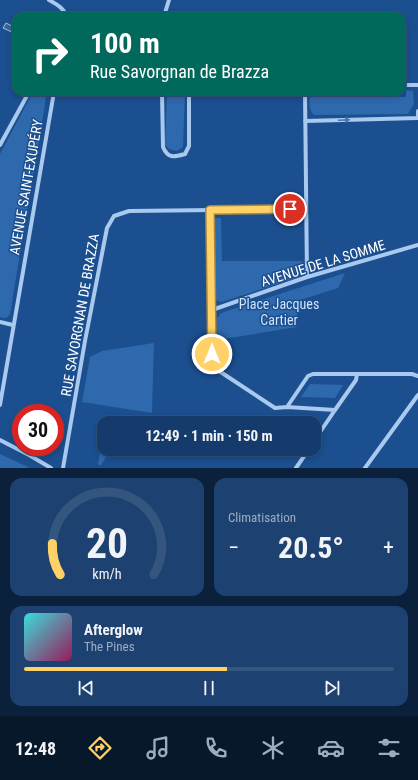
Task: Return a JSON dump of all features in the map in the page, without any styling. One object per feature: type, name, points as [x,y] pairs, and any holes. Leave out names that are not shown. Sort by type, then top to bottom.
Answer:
[{"type":"street","points":[[49,0],[62,8],[64,12]]},
{"type":"street","points":[[165,12],[169,0]]},
{"type":"street","points":[[406,85],[418,85]]},
{"type":"street","points":[[0,145],[27,96]]},
{"type":"street","name":"AVENUE SAINT-EXUPÉRY","points":[[0,405],[53,96]]},
{"type":"street","points":[[162,96],[163,147],[169,156],[185,154],[189,146],[189,96]]},
{"type":"street","points":[[305,96],[307,277]]},
{"type":"street","points":[[305,121],[418,118],[418,111]]},
{"type":"street","name":"RUE SAVORGNAN DE BRAZZA","points":[[63,468],[107,228],[114,216],[128,211],[306,209]]},
{"type":"street","points":[[210,210],[212,363],[216,369],[275,408],[287,407],[335,410]]},
{"type":"street","name":"AVENUE DE LA SOMME","points":[[212,310],[307,277],[418,245]]},
{"type":"street","points":[[0,322],[14,325]]},
{"type":"street","points":[[287,407],[308,376],[313,374],[412,374],[418,376]]},
{"type":"street","points":[[321,431],[356,380],[357,374]]},
{"type":"street","points":[[365,468],[418,395]]},
{"type":"street","points":[[0,440],[51,468]]},
{"type":"street","points":[[296,468],[304,456]]},
{"type":"green space","points":[[406,90],[413,91],[414,104],[408,114],[314,115],[312,113],[309,101],[310,96],[406,96]]},
{"type":"green space","points":[[31,96],[46,96],[10,314],[5,318],[0,317],[0,154]]},
{"type":"green space","points":[[167,96],[185,96],[183,147],[177,151],[169,149],[165,145]]},
{"type":"green space","points":[[213,218],[221,218],[222,261],[303,261],[302,270],[299,276],[297,278],[221,302],[217,300],[214,295]]},
{"type":"green space","name":"Place Jacques Cartier","points":[[345,273],[338,288],[297,301],[297,327],[217,340],[217,318],[220,314]]},
{"type":"green space","points":[[154,343],[152,413],[82,402],[90,357],[102,351]]},
{"type":"green space","points":[[310,384],[343,385],[335,398],[301,397]]},
{"type":"green space","points":[[0,454],[30,468],[0,468]]},
{"type":"green space","points":[[99,456],[107,456],[101,465],[98,465]]},
{"type":"shaded area","points":[[6,23],[12,26],[12,32],[3,28]]},
{"type":"route","points":[[212,354],[210,210],[290,209]]}]
